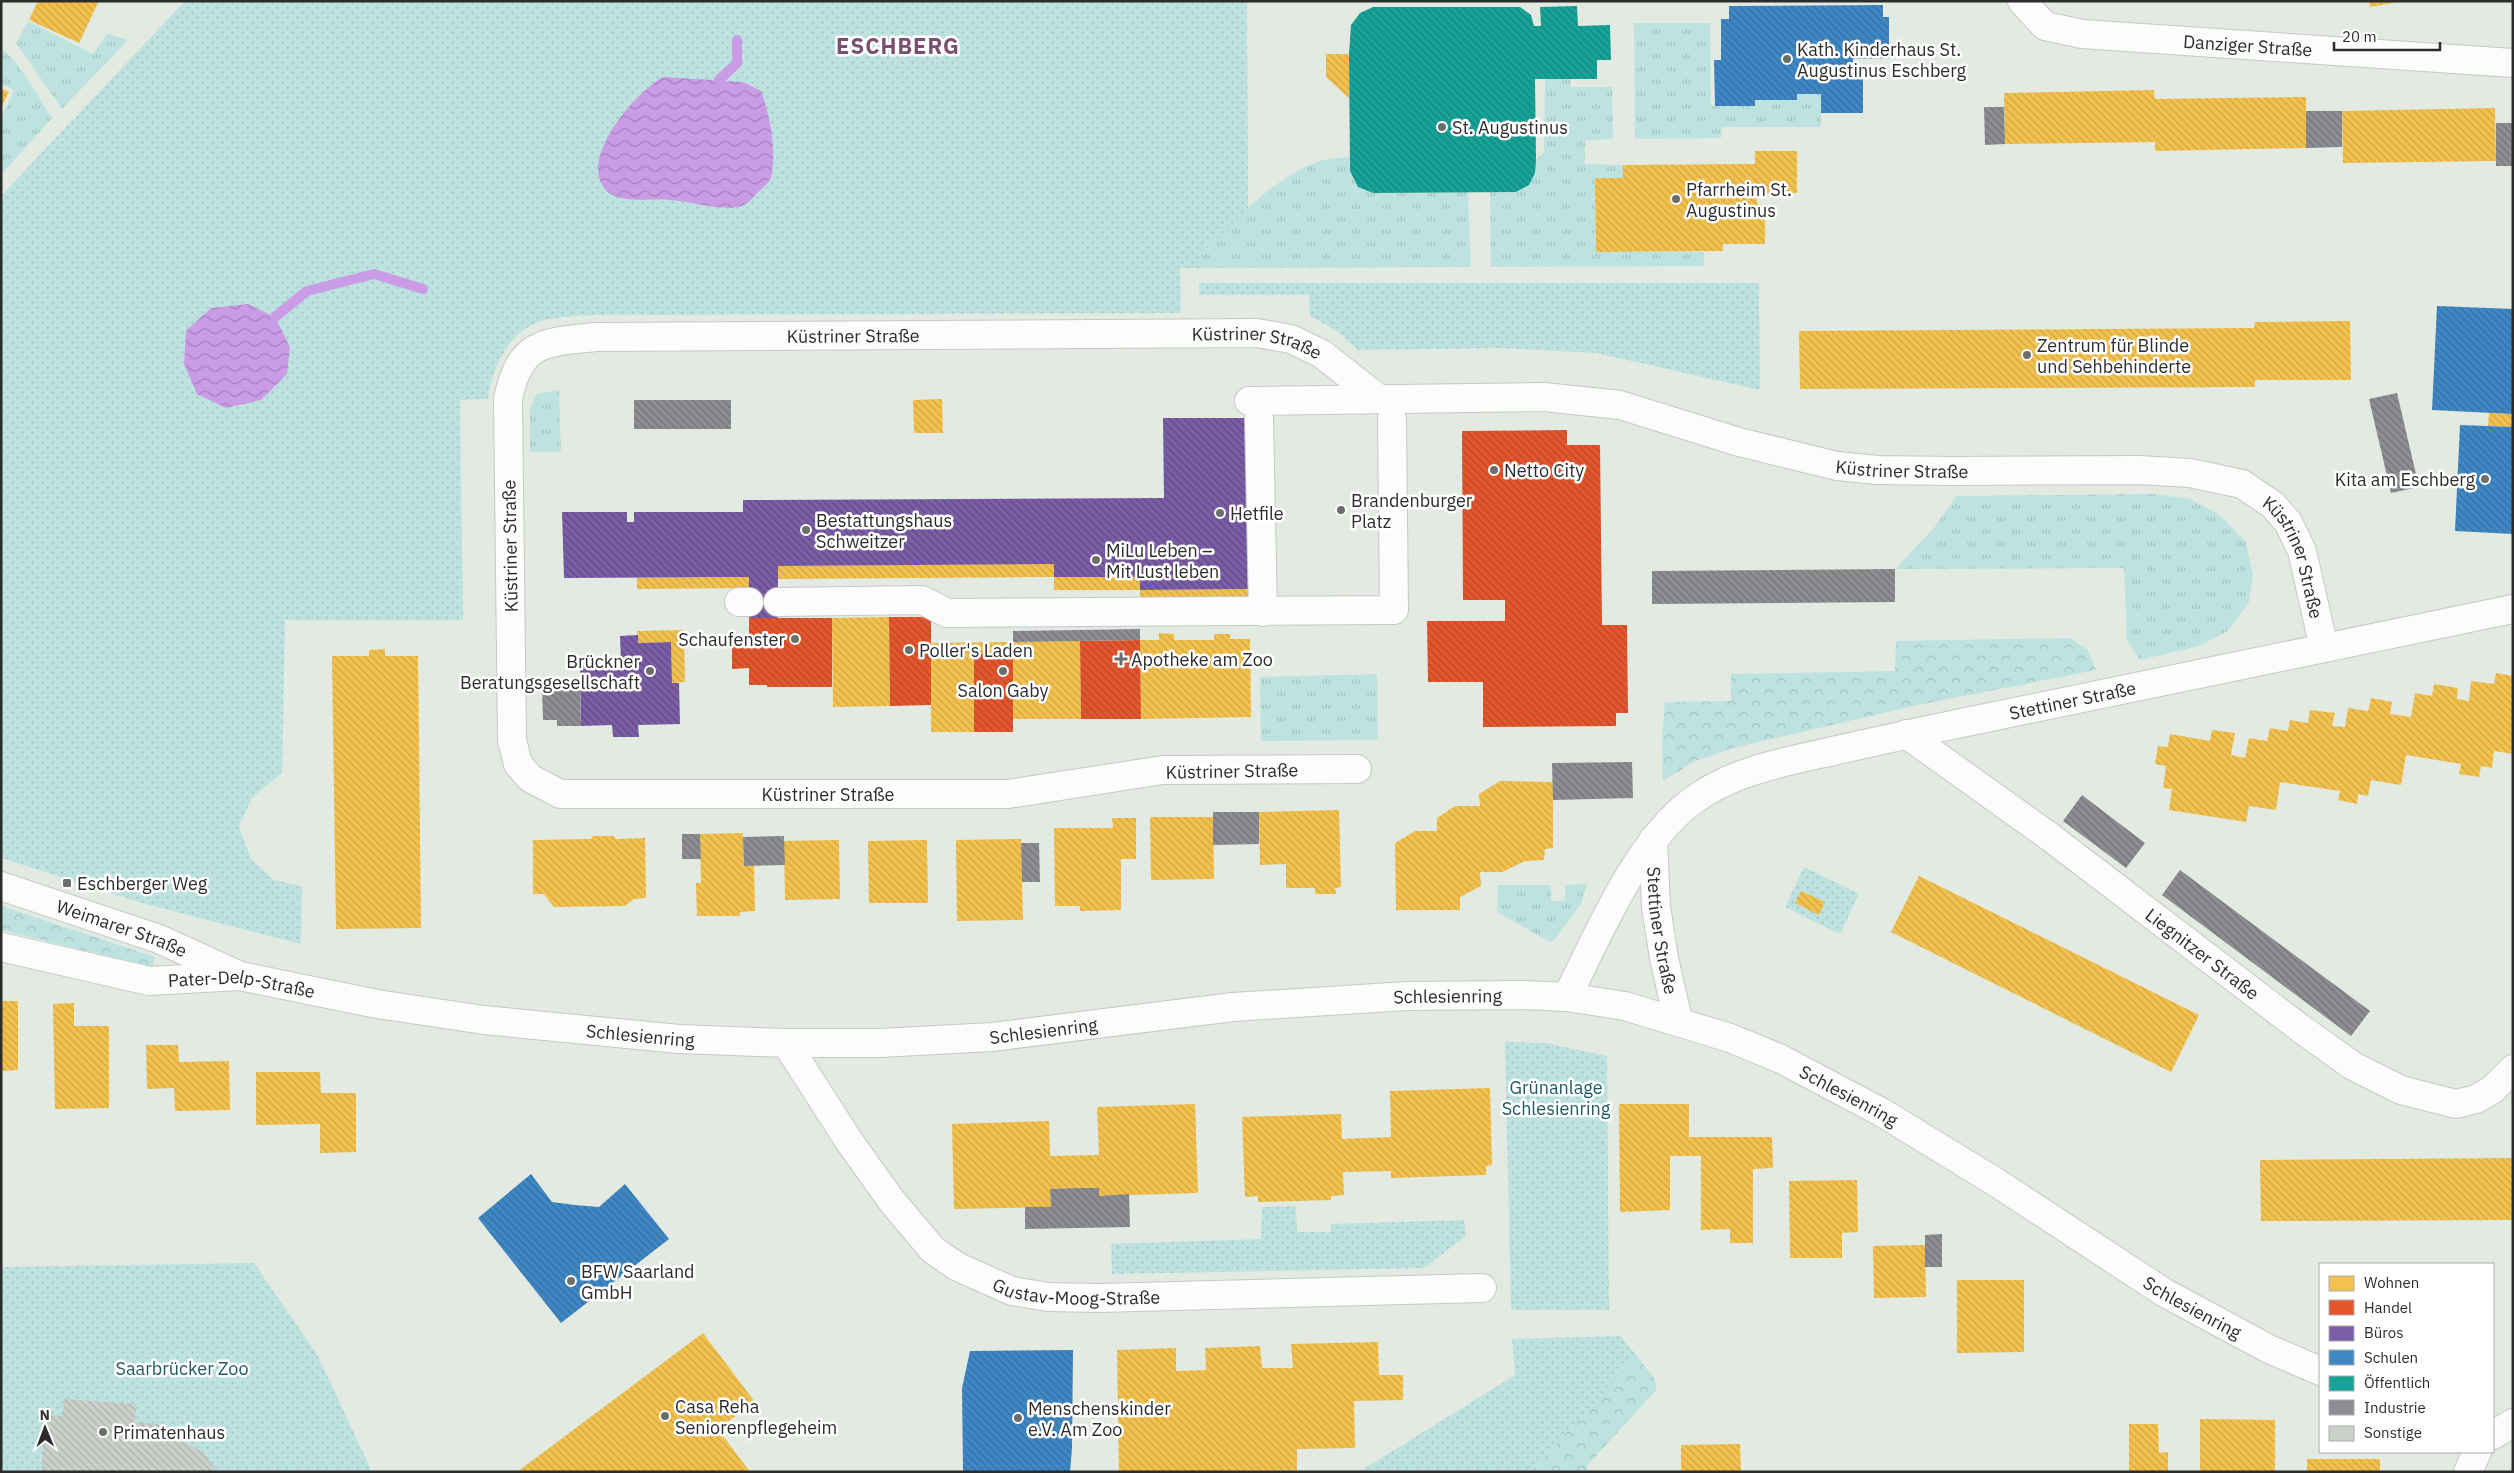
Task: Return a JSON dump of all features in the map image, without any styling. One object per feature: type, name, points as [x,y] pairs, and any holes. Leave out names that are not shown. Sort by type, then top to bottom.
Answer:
[{"type":"street","name":"Danziger Straße","points":[[2022,2],[2045,26],[2082,34],[2513,63]]},
{"type":"street","name":"Küstriner Straße","points":[[1357,769],[1163,770],[1008,794],[560,794],[530,778],[518,764],[512,740],[508,399],[517,368],[526,355],[543,345],[589,338],[1257,333],[1291,338],[1322,354],[1385,409]]},
{"type":"street","name":"Küstriner Straße","points":[[1263,612],[1254,409],[1385,409],[1544,397],[1620,405],[1775,452],[1837,466],[1954,472],[2139,470],[2190,473],[2242,484],[2273,506],[2288,522],[2302,551],[2324,648]]},
{"type":"street","points":[[778,602],[922,600],[947,613],[1394,610],[1385,409]]},
{"type":"street","name":"Stettiner Straße","points":[[1567,997],[1610,912],[1653,840],[1671,818],[1693,800],[1724,782],[1767,766],[1906,734],[2513,609]]},
{"type":"street","name":"Liegnitzer Straße","points":[[1906,734],[2050,837],[2353,1066],[2401,1090],[2456,1104],[2476,1099],[2492,1090],[2513,1069]]},
{"type":"street","name":"Stettiner Straße","points":[[1653,840],[1656,907],[1664,958],[1678,1020]]},
{"type":"street","name":"Weimarer Straße","points":[[1,886],[159,939],[240,976]]},
{"type":"street","name":"Pater-Delp-Straße","points":[[1,947],[149,981],[240,976],[377,1004],[484,1020]]},
{"type":"street","name":"Schlesienring","points":[[484,1020],[679,1039],[786,1043],[880,1043],[992,1037],[1233,1007],[1306,1001],[1476,994],[1567,997],[1625,1006],[1678,1020],[1730,1038],[1781,1059],[1881,1112],[1994,1181],[2165,1293],[2269,1348],[2319,1371]]},
{"type":"street","name":"Gustav-Moog-Straße","points":[[786,1043],[849,1142],[891,1200],[933,1250],[958,1267],[1012,1291],[1048,1297],[1099,1298],[1482,1288]]},
{"type":"street","points":[[2494,1418],[2513,1422]]},
{"type":"street","points":[[2494,1434],[2513,1422]]},
{"type":"street","points":[[2455,1453],[2462,1472]]},
{"type":"street","points":[[2468,1472],[2477,1453]]},
{"type":"green space","points":[[185,1],[1247,1],[1248,208],[1199,255],[1199,268],[1180,268],[1181,313],[591,315],[544,320],[524,330],[508,346],[502,356],[493,377],[488,399],[460,400],[463,620],[285,620],[282,773],[252,798],[239,826],[251,859],[274,880],[302,886],[301,944],[142,903],[1,858],[1,196]]},
{"type":"green space","points":[[28,21],[93,54],[107,34],[128,40],[62,109],[16,43]]},
{"type":"green space","points":[[1634,23],[1710,23],[1711,106],[1755,106],[1755,100],[1797,100],[1797,94],[1821,94],[1821,127],[1722,127],[1721,138],[1635,139]]},
{"type":"green space","points":[[1,49],[7,53],[21,70],[52,118],[1,175],[1,119],[14,90],[1,84]]},
{"type":"green space","points":[[1545,79],[1570,79],[1571,87],[1612,87],[1613,139],[1585,140],[1585,164],[1623,165],[1623,178],[1595,178],[1596,252],[1704,252],[1704,266],[1491,267],[1490,192],[1536,160],[1544,152]]},
{"type":"green space","points":[[1349,157],[1350,171],[1358,187],[1373,193],[1468,192],[1471,267],[1199,268],[1199,255],[1256,200],[1273,187],[1289,176],[1323,160]]},
{"type":"green space","points":[[1199,283],[1759,283],[1760,390],[1596,353],[1501,348],[1358,350],[1337,331],[1310,316],[1309,295],[1199,295]]},
{"type":"green space","points":[[559,390],[561,452],[530,452],[530,408],[536,394]]},
{"type":"green space","points":[[2154,494],[2190,499],[2220,515],[2246,542],[2253,575],[2249,602],[2228,631],[2199,646],[2140,660],[2127,640],[2124,568],[1895,569],[1934,528],[1956,496]]},
{"type":"green space","points":[[2070,638],[2088,650],[2096,670],[1918,705],[1737,747],[1695,761],[1663,781],[1662,738],[1665,702],[1731,701],[1731,674],[1895,671],[1896,641]]},
{"type":"green space","points":[[1377,674],[1378,740],[1261,741],[1260,677]]},
{"type":"green space","points":[[1804,867],[1859,894],[1840,934],[1785,907]]},
{"type":"green space","points":[[1587,884],[1581,904],[1555,939],[1550,942],[1497,912],[1498,885],[1551,885],[1551,901],[1565,901],[1565,885]]},
{"type":"green space","points":[[1,906],[155,957],[152,967],[1,930]]},
{"type":"green space","name":"Grünanlage Schlesienring","points":[[1505,1042],[1546,1043],[1607,1056],[1609,1310],[1511,1310]]},
{"type":"green space","points":[[1296,1206],[1297,1232],[1331,1232],[1331,1224],[1464,1220],[1466,1236],[1424,1268],[1112,1274],[1111,1244],[1261,1239],[1262,1207]]},
{"type":"green space","name":"Saarbrücker Zoo","points":[[254,1263],[318,1356],[372,1472],[1,1472],[1,1267]]},
{"type":"green space","points":[[1620,1336],[1637,1356],[1530,1472],[1359,1472],[1515,1375],[1512,1339]]},
{"type":"green space","points":[[1637,1356],[1654,1378],[1657,1389],[1587,1466],[1588,1472],[1530,1472]]},
{"type":"water","points":[[663,77],[743,82],[761,91],[772,133],[773,167],[769,181],[746,204],[734,208],[725,208],[670,200],[625,199],[617,197],[604,188],[599,175],[599,159],[614,126],[639,96]]},
{"type":"water","points":[[248,304],[275,317],[290,347],[287,374],[261,400],[226,408],[197,394],[184,364],[186,331],[211,308]]},
{"type":"building: Wohnen","points":[[38,1],[99,1],[79,43],[29,20]]},
{"type":"building: Wohnen","points":[[2369,1],[2398,1],[2398,2],[2370,7]]},
{"type":"building: Wohnen","points":[[1326,54],[1349,54],[1349,98],[1326,77]]},
{"type":"building: Wohnen","points":[[1,88],[9,92],[1,108]]},
{"type":"building: Wohnen","points":[[2154,90],[2155,99],[2306,97],[2306,148],[2155,151],[2155,142],[2005,144],[2004,93]]},
{"type":"building: Wohnen","points":[[2495,108],[2496,161],[2343,163],[2342,111]]},
{"type":"building: Wohnen","name":"Pfarrheim St. Augustinus","points":[[1755,151],[1797,151],[1797,193],[1757,193],[1757,204],[1765,205],[1765,244],[1723,244],[1723,251],[1596,252],[1595,178],[1623,178],[1623,165],[1755,164]]},
{"type":"building: Wohnen","name":"Zentrum für Blinde und Sehbehinderte","points":[[2350,321],[2351,380],[2255,380],[2255,387],[1800,389],[1799,331],[2254,328],[2255,322]]},
{"type":"building: Wohnen","points":[[942,399],[943,433],[914,433],[913,400]]},
{"type":"building: Wohnen","points":[[2489,413],[2513,414],[2513,427],[2488,426]]},
{"type":"building: Wohnen","points":[[1054,564],[1054,577],[778,579],[778,566]]},
{"type":"building: Wohnen","points":[[749,577],[749,588],[637,589],[637,578]]},
{"type":"building: Wohnen","points":[[1054,577],[1140,577],[1140,590],[1054,590]]},
{"type":"building: Wohnen","points":[[1249,589],[1263,602],[1140,604],[1140,590]]},
{"type":"building: Wohnen","points":[[889,617],[890,706],[833,707],[832,618]]},
{"type":"building: Wohnen","points":[[684,630],[685,682],[672,683],[671,642],[638,643],[637,631]]},
{"type":"building: Wohnen","points":[[1159,633],[1174,634],[1174,640],[1214,640],[1214,634],[1230,634],[1230,639],[1250,639],[1251,717],[1141,719],[1140,640],[1159,640]]},
{"type":"building: Wohnen","points":[[1080,641],[1081,719],[1013,719],[1013,654],[974,654],[974,732],[931,732],[931,643]]},
{"type":"building: Wohnen","points":[[385,649],[385,656],[418,656],[421,928],[336,929],[332,656],[369,656],[369,650]]},
{"type":"building: Wohnen","points":[[2496,673],[2513,676],[2513,754],[2494,751],[2492,768],[2481,766],[2479,777],[2459,774],[2461,764],[2406,755],[2401,785],[2371,780],[2368,796],[2358,794],[2357,804],[2338,800],[2340,791],[2280,782],[2276,810],[2249,806],[2246,822],[2169,810],[2172,789],[2163,788],[2166,766],[2155,764],[2158,746],[2168,747],[2170,734],[2210,741],[2212,730],[2235,733],[2231,755],[2245,758],[2249,738],[2267,741],[2270,728],[2288,731],[2290,720],[2308,723],[2310,710],[2335,713],[2332,726],[2345,727],[2348,708],[2368,711],[2371,698],[2392,702],[2390,714],[2411,717],[2415,693],[2432,696],[2434,684],[2458,688],[2457,699],[2469,701],[2471,681],[2494,684]]},
{"type":"building: Wohnen","points":[[1500,781],[1553,782],[1553,848],[1545,849],[1544,860],[1525,861],[1502,872],[1480,872],[1481,886],[1460,897],[1460,910],[1396,910],[1395,843],[1415,831],[1437,831],[1437,818],[1455,806],[1480,806],[1479,794]]},
{"type":"building: Wohnen","points":[[1339,810],[1341,887],[1335,888],[1336,894],[1315,894],[1315,888],[1286,888],[1286,864],[1260,865],[1259,812]]},
{"type":"building: Wohnen","points":[[1150,817],[1213,817],[1214,879],[1151,880]]},
{"type":"building: Wohnen","points":[[1112,818],[1136,818],[1136,859],[1121,859],[1121,910],[1080,911],[1080,906],[1055,906],[1054,828],[1113,828]]},
{"type":"building: Wohnen","points":[[743,833],[744,866],[754,866],[755,911],[740,912],[740,916],[697,916],[696,883],[701,883],[700,834]]},
{"type":"building: Wohnen","points":[[592,836],[614,836],[615,839],[645,838],[646,898],[634,899],[625,906],[554,907],[544,894],[533,894],[533,840],[592,839]]},
{"type":"building: Wohnen","points":[[1021,839],[1023,920],[957,921],[956,840]]},
{"type":"building: Wohnen","points":[[839,840],[840,899],[785,900],[784,841]]},
{"type":"building: Wohnen","points":[[927,840],[928,903],[869,903],[868,841]]},
{"type":"building: Wohnen","points":[[1919,876],[2199,1015],[2171,1072],[1891,932]]},
{"type":"building: Wohnen","points":[[1801,891],[1825,902],[1819,915],[1795,903]]},
{"type":"building: Wohnen","points":[[1,1001],[18,1001],[18,1070],[1,1071]]},
{"type":"building: Wohnen","points":[[74,1003],[74,1026],[109,1026],[109,1108],[55,1109],[53,1004]]},
{"type":"building: Wohnen","points":[[146,1045],[178,1045],[179,1062],[229,1061],[230,1110],[175,1111],[174,1088],[147,1089]]},
{"type":"building: Wohnen","points":[[256,1072],[320,1072],[321,1093],[356,1093],[356,1152],[320,1153],[320,1124],[256,1125]]},
{"type":"building: Wohnen","points":[[1490,1088],[1492,1165],[1486,1166],[1486,1175],[1391,1178],[1391,1171],[1343,1172],[1344,1195],[1331,1196],[1331,1200],[1258,1202],[1258,1196],[1245,1197],[1242,1117],[1341,1114],[1342,1139],[1391,1137],[1390,1091]]},
{"type":"building: Wohnen","points":[[1195,1104],[1198,1193],[1099,1196],[1099,1188],[1050,1189],[1051,1207],[954,1209],[952,1124],[1049,1121],[1050,1156],[1099,1155],[1097,1107]]},
{"type":"building: Wohnen","points":[[1619,1104],[1689,1104],[1689,1137],[1772,1137],[1773,1168],[1753,1169],[1753,1243],[1730,1243],[1730,1229],[1701,1230],[1701,1156],[1670,1156],[1670,1210],[1620,1212]]},
{"type":"building: Wohnen","points":[[2513,1158],[2513,1220],[2261,1221],[2260,1160]]},
{"type":"building: Wohnen","points":[[1857,1180],[1858,1232],[1842,1233],[1842,1258],[1790,1258],[1789,1181]]},
{"type":"building: Wohnen","points":[[1925,1245],[1926,1297],[1874,1298],[1873,1246]]},
{"type":"building: Wohnen","points":[[1957,1280],[2024,1280],[2024,1352],[1957,1353]]},
{"type":"building: Wohnen","name":"Casa Reha Seniorenpflegeheim","points":[[703,1333],[755,1402],[718,1429],[750,1472],[517,1472]]},
{"type":"building: Wohnen","points":[[1378,1342],[1379,1375],[1403,1375],[1403,1400],[1354,1401],[1355,1448],[1297,1449],[1297,1470],[1119,1472],[1117,1350],[1176,1348],[1176,1371],[1206,1370],[1205,1348],[1260,1346],[1262,1368],[1293,1368],[1291,1344]]},
{"type":"building: Wohnen","points":[[2200,1419],[2275,1420],[2275,1472],[2200,1472]]},
{"type":"building: Wohnen","points":[[2129,1424],[2158,1424],[2159,1453],[2168,1452],[2168,1472],[2129,1472]]},
{"type":"building: Wohnen","points":[[1740,1444],[1741,1472],[1681,1472],[1681,1445]]},
{"type":"building: Wohnen","points":[[2307,1459],[2380,1459],[2380,1472],[2307,1472]]},
{"type":"building: Handel","points":[[1567,430],[1567,445],[1600,445],[1602,625],[1627,625],[1628,713],[1616,713],[1616,726],[1483,727],[1483,682],[1428,682],[1427,621],[1505,621],[1505,600],[1463,600],[1462,431]]},
{"type":"building: Handel","points":[[889,617],[931,617],[931,705],[890,706]]},
{"type":"building: Handel","points":[[749,618],[832,618],[832,687],[767,687],[767,685],[749,685],[749,668],[732,669],[732,635],[749,635]]},
{"type":"building: Handel","points":[[1140,640],[1141,719],[1081,719],[1080,641]]},
{"type":"building: Handel","points":[[974,654],[1013,654],[1013,732],[974,732]]},
{"type":"building: Büros","points":[[1163,418],[1249,418],[1249,589],[1140,590],[1140,577],[1054,577],[1054,564],[778,566],[778,618],[749,618],[749,577],[564,578],[562,512],[627,512],[627,522],[634,522],[634,512],[743,512],[743,500],[1164,498]]},
{"type":"building: Büros","points":[[638,635],[638,643],[671,642],[672,683],[679,683],[680,724],[638,725],[639,737],[613,737],[612,725],[581,726],[580,664],[621,663],[620,636]]},
{"type":"building: Schulen","name":"Kath. Kinderhaus St. Augustinus Eschberg","points":[[1883,5],[1883,17],[1889,17],[1889,58],[1853,59],[1853,71],[1863,71],[1863,113],[1821,113],[1821,94],[1797,94],[1797,100],[1755,100],[1755,106],[1715,106],[1714,60],[1721,60],[1721,19],[1729,19],[1729,6]]},
{"type":"building: Schulen","points":[[2437,306],[2513,309],[2513,414],[2432,410]]},
{"type":"building: Schulen","name":"Kita am Eschberg","points":[[2460,425],[2513,427],[2513,534],[2455,531]]},
{"type":"building: Schulen","name":"BFW Saarland GmbH","points":[[531,1174],[552,1202],[575,1205],[599,1207],[625,1184],[669,1239],[561,1323],[478,1218]]},
{"type":"building: Schulen","name":"Menschenskinder e.V. Am Zoo","points":[[1073,1350],[1070,1472],[963,1472],[962,1388],[970,1351]]},
{"type":"building: Öffentlich","name":"St. Augustinus","points":[[1577,6],[1578,26],[1610,25],[1611,60],[1597,60],[1597,79],[1535,79],[1536,160],[1535,173],[1529,185],[1516,192],[1373,193],[1358,187],[1350,171],[1349,54],[1351,25],[1360,13],[1373,7],[1520,7],[1531,15],[1534,26],[1541,26],[1540,7]]},
{"type":"building: Industrie","points":[[1984,107],[2004,107],[2005,144],[1985,145]]},
{"type":"building: Industrie","points":[[2306,111],[2342,111],[2342,147],[2306,148]]},
{"type":"building: Industrie","points":[[2496,123],[2513,123],[2513,166],[2496,166]]},
{"type":"building: Industrie","points":[[2397,393],[2419,487],[2391,493],[2369,399]]},
{"type":"building: Industrie","points":[[634,400],[731,400],[731,429],[634,429]]},
{"type":"building: Industrie","points":[[1895,569],[1895,602],[1652,604],[1652,571]]},
{"type":"building: Industrie","points":[[1140,629],[1140,640],[1013,642],[1013,631]]},
{"type":"building: Industrie","points":[[580,682],[581,726],[557,726],[557,720],[543,720],[542,690],[558,689],[558,683]]},
{"type":"building: Industrie","points":[[1632,762],[1633,798],[1553,800],[1552,763]]},
{"type":"building: Industrie","points":[[2082,795],[2145,843],[2126,868],[2063,821]]},
{"type":"building: Industrie","points":[[1213,812],[1259,812],[1259,844],[1213,845]]},
{"type":"building: Industrie","points":[[682,834],[700,834],[701,859],[682,859]]},
{"type":"building: Industrie","points":[[784,836],[785,865],[744,866],[743,837]]},
{"type":"building: Industrie","points":[[1021,843],[1039,843],[1040,882],[1022,882]]},
{"type":"building: Industrie","points":[[2180,870],[2370,1011],[2351,1036],[2162,895]]},
{"type":"building: Industrie","points":[[1099,1188],[1099,1196],[1129,1194],[1130,1227],[1025,1229],[1025,1207],[1051,1207],[1050,1189]]},
{"type":"building: Industrie","points":[[1942,1234],[1942,1267],[1925,1267],[1925,1235]]},
{"type":"building: Sonstige","name":"Primatenhaus","points":[[64,1399],[136,1404],[135,1422],[158,1424],[170,1440],[184,1442],[202,1452],[218,1472],[42,1472],[43,1415],[63,1416]]},
{"type":"waterway","points":[[719,80],[737,63],[737,40]]},
{"type":"waterway","points":[[275,317],[307,291],[374,274],[423,289]]},
{"type":"place","name":"Kath. Kinderhaus St. Augustinus Eschberg","points":[[1787,59]]},
{"type":"place","name":"St. Augustinus","points":[[1442,127]]},
{"type":"place","name":"Pfarrheim St. Augustinus","points":[[1676,199]]},
{"type":"place","name":"Zentrum für Blinde und Sehbehinderte","points":[[2027,355]]},
{"type":"place","name":"Netto City","points":[[1494,470]]},
{"type":"place","name":"Kita am Eschberg","points":[[2485,479]]},
{"type":"place","name":"Brandenburger Platz","points":[[1341,510]]},
{"type":"place","name":"Hetfile","points":[[1220,513]]},
{"type":"place","name":"Bestattungshaus Schweitzer","points":[[806,530]]},
{"type":"place","name":"MiLu Leben – Mit Lust leben","points":[[1096,560]]},
{"type":"place","name":"Schaufenster","points":[[795,639]]},
{"type":"place","name":"Poller's Laden","points":[[909,650]]},
{"type":"place","name":"Apotheke am Zoo","points":[[1121,659]]},
{"type":"place","name":"Brückner Beratungsgesellschaft","points":[[650,671]]},
{"type":"place","name":"Salon Gaby","points":[[1003,671]]},
{"type":"place","name":"Eschberger Weg","points":[[67,883]]},
{"type":"place","name":"BFW Saarland GmbH","points":[[571,1281]]},
{"type":"place","name":"Casa Reha Seniorenpflegeheim","points":[[665,1416]]},
{"type":"place","name":"Menschenskinder e.V. Am Zoo","points":[[1018,1418]]},
{"type":"place","name":"Primatenhaus","points":[[103,1432]]},
{"type":"district","name":"ESCHBERG","points":[[898,45]]}]
